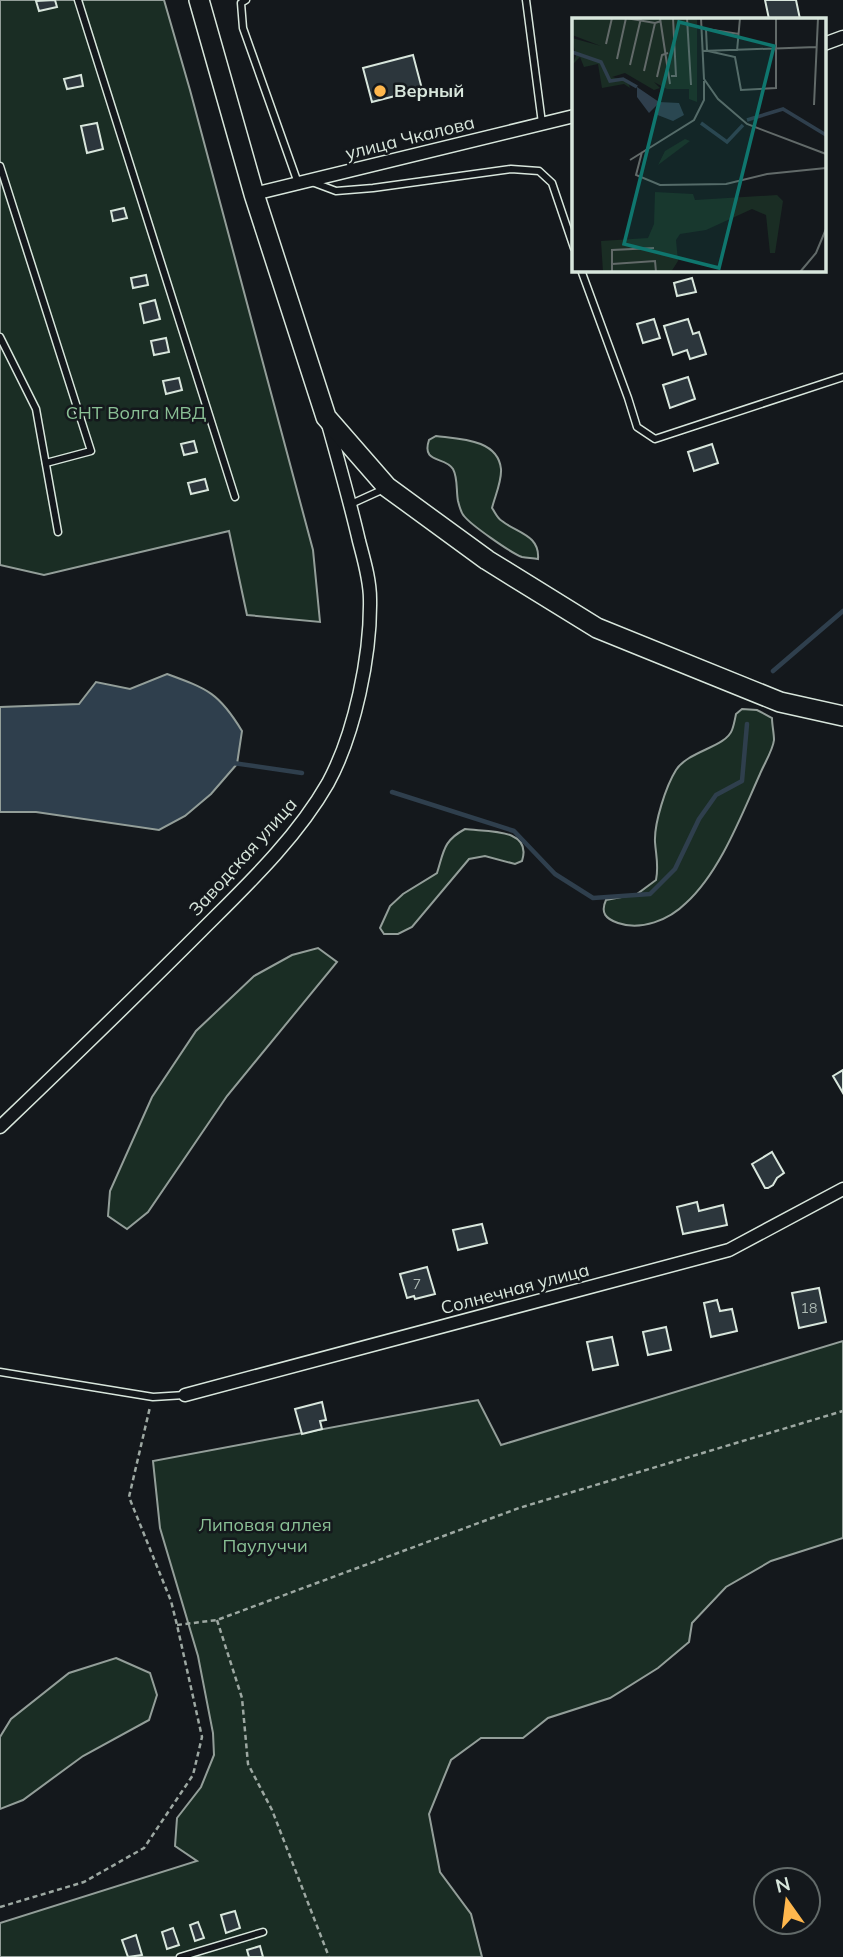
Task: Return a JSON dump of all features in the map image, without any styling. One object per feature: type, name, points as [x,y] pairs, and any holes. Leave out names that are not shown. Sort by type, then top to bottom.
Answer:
[{"type":"street","points":[[199,0],[254,194],[326,417],[387,487],[487,560],[597,628],[780,702],[843,716]]},
{"type":"street","points":[[826,43],[843,37]]},
{"type":"street","name":"улица Чкалова","points":[[254,194],[572,116]]},
{"type":"street","name":"Заводская улица","points":[[0,1127],[246,886],[307,814],[328,782],[353,715],[363,674],[369,631],[370,596],[351,505],[326,417]]},
{"type":"street","name":"Солнечная улица","points":[[185,1395],[729,1250],[843,1189]]},
{"type":"lane","points":[[78,0],[235,498]]},
{"type":"lane","points":[[246,0],[241,3],[243,27],[302,182],[336,191],[511,169],[539,171],[552,183],[572,245]]},
{"type":"lane","points":[[526,0],[542,124]]},
{"type":"lane","points":[[0,166],[91,451],[46,463]]},
{"type":"lane","points":[[580,271],[637,427],[655,439],[843,377]]},
{"type":"lane","points":[[0,337],[36,409],[58,532]]},
{"type":"lane","points":[[351,505],[387,487]]},
{"type":"lane","points":[[0,1372],[153,1397],[185,1395]]},
{"type":"lane","points":[[180,1957],[263,1932]]},
{"type":"path","points":[[0,1907],[84,1882],[144,1848],[193,1775],[202,1737],[177,1625],[171,1601],[129,1497],[153,1397]]},
{"type":"path","points":[[177,1625],[217,1620],[519,1508],[843,1411]]},
{"type":"path","points":[[217,1620],[242,1698],[248,1764],[272,1810],[329,1957]]},
{"type":"green space","name":"СНТ Волга МВД","points":[[0,0],[164,0],[313,550],[320,622],[247,615],[229,531],[44,575],[0,565]]},
{"type":"green space","points":[[436,436],[476,442],[493,452],[498,459],[501,474],[492,508],[500,520],[531,540],[538,551],[538,559],[522,557],[501,545],[464,516],[458,501],[453,469],[428,453],[429,440]]},
{"type":"green space","points":[[742,709],[757,710],[772,718],[774,740],[737,825],[709,876],[686,903],[663,919],[636,926],[610,920],[604,912],[606,900],[637,894],[656,880],[656,825],[676,770],[689,758],[728,736],[736,714]]},
{"type":"green space","points":[[465,829],[494,831],[514,837],[523,850],[522,861],[515,864],[485,856],[469,859],[412,927],[398,934],[384,934],[380,928],[390,906],[403,894],[437,873],[448,842]]},
{"type":"green space","points":[[318,948],[337,962],[227,1096],[148,1212],[127,1229],[108,1216],[110,1191],[152,1097],[196,1031],[254,976],[292,955]]},
{"type":"green space","name":"Липовая аллея Паулуччи","points":[[843,1341],[843,1538],[771,1561],[726,1587],[692,1623],[689,1642],[658,1668],[610,1698],[548,1718],[523,1738],[481,1738],[451,1760],[429,1814],[440,1872],[471,1914],[482,1957],[0,1957],[0,1923],[197,1861],[175,1846],[177,1818],[201,1787],[214,1755],[213,1733],[198,1656],[160,1528],[153,1461],[478,1400],[501,1445]]},
{"type":"green space","points":[[116,1658],[150,1673],[157,1695],[149,1720],[83,1756],[23,1800],[0,1809],[0,1737],[11,1719],[69,1673]]},
{"type":"water","points":[[167,674],[203,689],[219,700],[242,731],[237,764],[211,794],[185,816],[159,830],[36,812],[0,812],[0,707],[79,704],[96,682],[130,689]]},
{"type":"building","points":[[55,0],[57,7],[39,11],[36,1]]},
{"type":"building","points":[[765,0],[796,0],[800,18],[769,18]]},
{"type":"building","points":[[413,55],[422,89],[372,102],[363,68]]},
{"type":"building","points":[[81,75],[83,86],[67,89],[64,79]]},
{"type":"building","points":[[97,123],[103,149],[87,153],[81,126]]},
{"type":"building","points":[[124,208],[127,218],[113,221],[111,211]]},
{"type":"building","points":[[146,275],[148,285],[133,288],[131,278]]},
{"type":"building","points":[[692,278],[696,292],[677,296],[674,283]]},
{"type":"building","points":[[155,300],[160,319],[144,323],[140,304]]},
{"type":"building","points":[[654,319],[660,338],[643,343],[637,324]]},
{"type":"building","points":[[688,319],[693,334],[699,332],[706,354],[690,359],[687,350],[673,355],[664,326]]},
{"type":"building","points":[[166,338],[169,352],[154,355],[151,341]]},
{"type":"building","points":[[688,377],[695,399],[670,408],[663,385]]},
{"type":"building","points":[[179,378],[182,390],[166,394],[163,381]]},
{"type":"building","points":[[194,441],[197,452],[184,455],[181,444]]},
{"type":"building","points":[[712,444],[718,463],[694,471],[688,452]]},
{"type":"building","points":[[205,479],[208,490],[191,494],[188,483]]},
{"type":"building","points":[[843,1070],[843,1093],[833,1076]]},
{"type":"building","points":[[772,1152],[784,1173],[773,1185],[765,1188],[752,1164]]},
{"type":"building","points":[[697,1202],[699,1211],[723,1205],[727,1225],[683,1234],[677,1207]]},
{"type":"building","points":[[482,1224],[487,1243],[458,1250],[453,1230]]},
{"type":"building","points":[[427,1267],[435,1294],[415,1299],[414,1296],[407,1298],[400,1274]]},
{"type":"building","points":[[819,1288],[826,1322],[799,1328],[792,1293]]},
{"type":"building","points":[[717,1300],[720,1311],[732,1309],[737,1331],[711,1337],[704,1303]]},
{"type":"building","points":[[666,1327],[671,1350],[648,1355],[643,1332]]},
{"type":"building","points":[[612,1337],[618,1365],[593,1370],[587,1342]]},
{"type":"building","points":[[322,1402],[326,1420],[320,1421],[322,1429],[302,1434],[295,1409]]},
{"type":"building","points":[[235,1911],[240,1928],[226,1933],[221,1915]]},
{"type":"building","points":[[198,1922],[204,1938],[195,1941],[190,1925]]},
{"type":"building","points":[[173,1928],[179,1945],[167,1949],[162,1932]]},
{"type":"building","points":[[136,1935],[142,1955],[128,1957],[122,1940]]},
{"type":"building","points":[[260,1946],[263,1957],[249,1957],[247,1950]]},
{"type":"waterway","points":[[773,671],[843,611]]},
{"type":"waterway","points":[[392,792],[514,831],[555,874],[593,898],[650,894],[675,869],[699,819],[716,795],[742,781],[747,724]]},
{"type":"waterway","points":[[233,763],[302,773]]},
{"type":"place","name":"Верный","points":[[380,91]]}]
